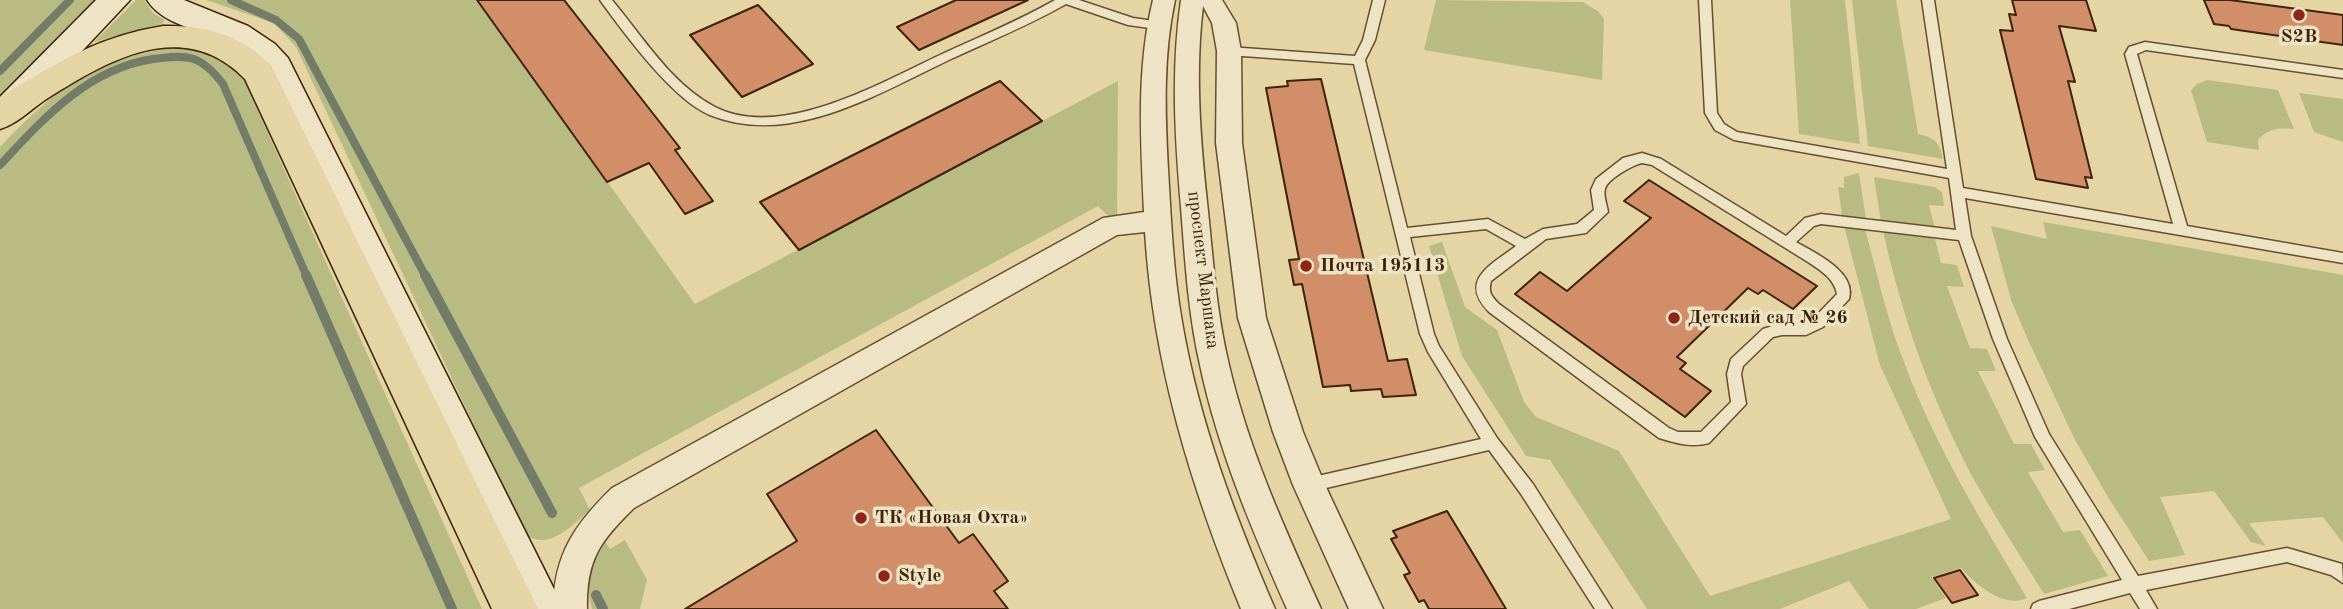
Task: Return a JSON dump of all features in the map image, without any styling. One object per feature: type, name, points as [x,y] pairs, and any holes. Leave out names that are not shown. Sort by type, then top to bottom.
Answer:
[{"type":"main road","points":[[5,111],[114,0]]},
{"type":"main road","points":[[163,0],[188,16],[243,35],[264,49],[276,66],[541,609]]},
{"type":"main road","points":[[5,111],[99,54],[144,40],[179,36],[212,39],[232,46],[248,58],[260,73],[515,609]]},
{"type":"street","name":"проспект Маршака","points":[[1192,0],[1189,24],[1187,146],[1207,329],[1235,442],[1273,542],[1304,609]]},
{"type":"street","points":[[1211,0],[1224,23],[1229,51],[1229,143],[1252,318],[1288,432],[1308,485],[1366,609]]},
{"type":"street","name":"проспект Маршака","points":[[1161,12],[1154,140],[1157,221],[1168,322],[1196,447],[1233,551],[1258,609]]},
{"type":"street","points":[[570,609],[568,585],[573,561],[593,527],[623,498],[1112,225],[1157,221]]},
{"type":"lane","points":[[606,0],[689,97],[714,112],[749,122],[795,117],[850,103],[1066,0],[1132,22],[1161,12]]},
{"type":"lane","points":[[1379,0],[1368,40],[1359,60],[1433,348],[1492,443],[1527,489],[1604,609]]},
{"type":"lane","points":[[1705,0],[1711,113],[1715,124],[1724,131],[1734,136],[1956,175]]},
{"type":"lane","points":[[1928,0],[1964,236],[2000,339],[2043,437],[2132,585],[2150,609]]},
{"type":"lane","points":[[2182,230],[2131,54],[2133,50],[2145,46],[2343,74]]},
{"type":"lane","points":[[1229,51],[1359,60]]},
{"type":"lane","points":[[1642,159],[1656,162],[1787,243],[1833,273],[1844,288],[1844,295],[1818,323],[1806,329],[1782,329],[1768,333],[1737,363],[1734,374],[1739,404],[1704,438],[1692,440],[1664,433],[1494,308],[1485,299],[1482,288],[1485,278],[1525,245],[1544,234],[1581,229],[1601,212],[1598,190],[1601,182],[1628,161],[1642,159]]},
{"type":"lane","points":[[1958,192],[2343,258]]},
{"type":"lane","points":[[1787,243],[1810,222],[1821,219],[1964,236]]},
{"type":"lane","points":[[1403,233],[1488,225],[1525,245]]},
{"type":"lane","points":[[1308,485],[1492,443]]},
{"type":"lane","points":[[2039,609],[2132,585],[2287,555],[2341,571]]},
{"type":"green space","points":[[0,0],[96,0],[0,98]]},
{"type":"green space","points":[[136,0],[144,0],[153,13],[165,20],[162,24],[94,42]]},
{"type":"green space","points":[[206,0],[477,0],[695,304],[1118,81],[1117,220],[1109,217],[1098,206],[579,488],[590,510],[559,535],[551,539],[534,539],[525,534],[296,47],[274,23]]},
{"type":"green space","points":[[1436,0],[1583,2],[1599,12],[1604,19],[1602,80],[1424,50]]},
{"type":"green space","points":[[1790,0],[1845,0],[1860,144],[1799,134]]},
{"type":"green space","points":[[1852,0],[1896,0],[1918,134],[1935,141],[1943,159],[1868,146]]},
{"type":"green space","points":[[180,47],[215,56],[243,78],[482,609],[0,609],[0,147],[40,108],[80,79],[125,58]]},
{"type":"green space","points":[[2207,80],[2278,90],[2294,129],[2278,129],[2266,133],[2258,140],[2259,150],[2207,142],[2191,90]]},
{"type":"green space","points":[[2299,93],[2343,99],[2343,142],[2314,132]]},
{"type":"green space","points":[[1859,173],[1866,219],[1842,215],[1838,187],[1844,188],[1844,177]]},
{"type":"green space","points":[[1874,177],[1935,187],[1942,192],[1944,206],[1929,205],[1935,229],[1881,222]]},
{"type":"green space","points":[[2043,222],[2343,275],[2343,543],[2323,517],[2249,523],[2266,546],[2251,542],[2214,491],[2160,497],[2185,555],[2149,561],[2074,438],[2011,300],[1991,226],[2047,239]]},
{"type":"green space","points":[[1844,226],[1865,229],[1892,329],[1916,393],[1960,483],[2027,598],[2018,601],[2000,598],[1974,581],[1961,568],[1932,577],[1946,598],[1916,609],[1869,609],[1849,581],[1780,609],[1647,609],[1550,460],[1526,456],[1462,356],[1429,246],[1442,242],[1465,307],[1497,330],[1524,402],[1536,417],[1619,451],[1710,596],[1951,519],[1880,365]]},
{"type":"green space","points":[[1883,231],[1935,239],[1941,263],[1957,265],[1964,287],[1947,286],[1970,348],[1987,349],[1996,371],[1978,371],[2014,444],[2031,444],[2045,470],[2028,472],[2063,532],[2080,530],[2108,576],[2044,594],[1977,485],[1933,393],[1900,297]]},
{"type":"green space","points":[[604,540],[610,549],[625,540],[647,580],[640,609],[592,609],[590,573]]},
{"type":"building","points":[[477,0],[564,0],[680,148],[675,150],[713,201],[685,214],[649,163],[607,182]]},
{"type":"building","points":[[956,0],[1028,0],[919,50],[897,27]]},
{"type":"building","points":[[2012,0],[2086,0],[2096,31],[2059,26],[2075,82],[2068,81],[2092,178],[2085,177],[2088,188],[2036,179],[2000,30],[2013,31],[2009,14],[2016,15]]},
{"type":"building","points":[[2204,0],[2230,0],[2343,15],[2343,45],[2231,29],[2229,26],[2214,24]]},
{"type":"building","points":[[758,5],[813,64],[742,97],[690,35]]},
{"type":"building","points":[[1321,79],[1388,361],[1407,359],[1416,395],[1383,397],[1381,389],[1351,391],[1350,385],[1323,387],[1302,284],[1294,285],[1289,260],[1299,259],[1266,88],[1288,86],[1287,81]]},
{"type":"building","points":[[1000,81],[1042,121],[799,250],[760,202]]},
{"type":"building","points":[[1649,180],[1817,286],[1793,309],[1763,290],[1758,294],[1748,288],[1677,357],[1686,363],[1680,369],[1711,391],[1685,417],[1515,294],[1540,272],[1567,291],[1651,218],[1624,201]]},
{"type":"building","name":"ТК «Новая Охта»","points":[[876,430],[959,543],[973,534],[1008,581],[994,591],[1008,609],[685,609],[797,541],[767,494]]},
{"type":"building","points":[[1447,511],[1506,609],[1429,609],[1424,600],[1419,602],[1404,575],[1410,573],[1391,539],[1397,537],[1393,531]]},
{"type":"building","points":[[1960,570],[1978,595],[1952,603],[1934,578]]},
{"type":"waterway","points":[[0,71],[70,0]]},
{"type":"waterway","points":[[231,0],[276,20],[299,39],[426,277]]},
{"type":"waterway","points":[[0,165],[68,98],[107,73],[153,59],[193,59],[208,67],[223,84],[307,277]]},
{"type":"waterway","points":[[306,275],[452,609]]},
{"type":"waterway","points":[[425,275],[552,513]]},
{"type":"waterway","points":[[596,595],[603,609]]},
{"type":"place","name":"S2B","points":[[2299,15]]},
{"type":"place","name":"Почта 195113","points":[[1306,266]]},
{"type":"place","name":"Детский сад № 26","points":[[1674,318]]},
{"type":"place","name":"ТК «Новая Охта»","points":[[861,518]]},
{"type":"place","name":"Style","points":[[884,576]]}]
